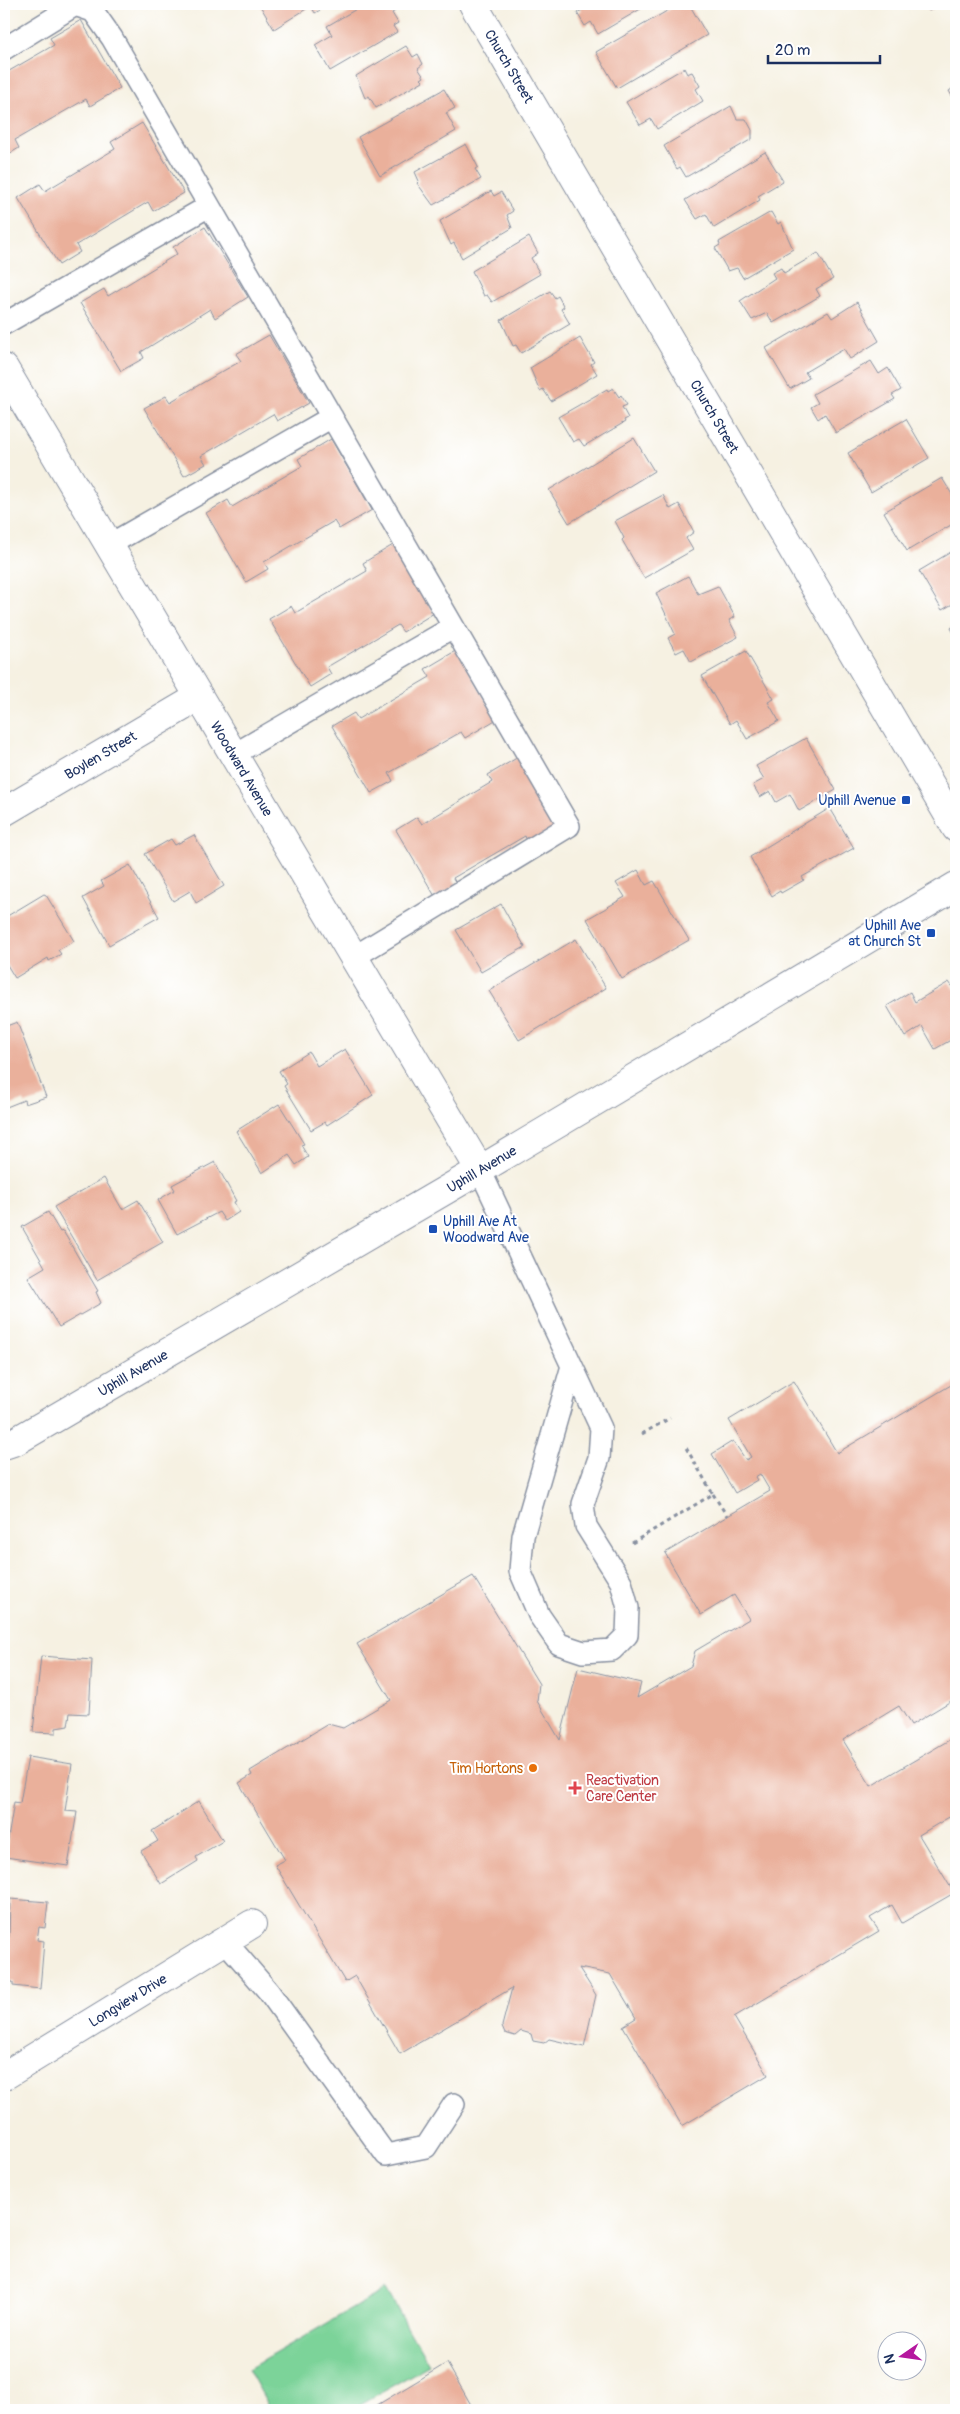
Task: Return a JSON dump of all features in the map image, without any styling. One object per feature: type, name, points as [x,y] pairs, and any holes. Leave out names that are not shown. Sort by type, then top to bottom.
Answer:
[{"type":"street","name":"Church Street","points":[[473,4],[956,828]]},
{"type":"street","name":"Woodward Avenue","points":[[4,368],[480,1170]]},
{"type":"street","name":"Boylen Street","points":[[4,812],[199,697]]},
{"type":"street","name":"Uphill Avenue","points":[[4,1445],[16,1441],[480,1170],[956,886]]},
{"type":"street","name":"Longview Drive","points":[[4,2076],[252,1924]]},
{"type":"lane","points":[[4,49],[76,5],[93,11],[112,38],[569,826],[354,957]]},
{"type":"lane","points":[[4,324],[209,206]]},
{"type":"lane","points":[[109,545],[332,417]]},
{"type":"lane","points":[[233,755],[453,627]]},
{"type":"lane","points":[[480,1170],[572,1366],[601,1428],[599,1458],[583,1504],[586,1526],[621,1582],[628,1608],[627,1635],[612,1650],[583,1652],[559,1644],[539,1614],[520,1571],[523,1536],[572,1366]]},
{"type":"lane","points":[[225,1941],[269,1992],[386,2155],[426,2147],[454,2104]]},
{"type":"path","points":[[642,1434],[670,1418]]},
{"type":"path","points":[[685,1446],[727,1516]]},
{"type":"path","points":[[632,1543],[713,1494]]},
{"type":"green space","points":[[386,2289],[429,2365],[350,2410],[271,2410],[248,2369]]},
{"type":"building","points":[[259,4],[330,4],[315,13],[311,6],[274,29]]},
{"type":"building","points":[[365,4],[391,4],[395,11],[392,13],[398,23],[393,26],[397,32],[330,71],[315,45],[332,35],[327,26]]},
{"type":"building","points":[[578,4],[649,4],[598,34],[591,22],[585,26],[577,13],[582,10]]},
{"type":"building","points":[[679,4],[689,4],[707,35],[617,88],[596,52]]},
{"type":"building","points":[[925,4],[940,4],[929,11]]},
{"type":"building","points":[[81,20],[120,88],[90,106],[86,99],[15,140],[19,148],[4,157],[4,74],[54,45],[50,38]]},
{"type":"building","points":[[406,46],[413,57],[418,54],[423,64],[418,68],[424,77],[421,79],[423,81],[376,108],[369,96],[365,98],[356,76]]},
{"type":"building","points":[[684,68],[687,74],[692,72],[700,86],[696,89],[703,101],[657,129],[651,119],[640,125],[626,102]]},
{"type":"building","points":[[956,86],[956,103],[949,91]]},
{"type":"building","points":[[444,89],[455,108],[446,113],[456,131],[380,176],[358,137]]},
{"type":"building","points":[[731,106],[737,119],[746,119],[752,130],[752,139],[686,177],[680,167],[677,169],[664,146]]},
{"type":"building","points":[[142,123],[184,193],[153,211],[148,202],[76,245],[80,252],[59,265],[18,198],[40,184],[45,191],[115,149],[111,142]]},
{"type":"building","points":[[466,144],[478,167],[475,169],[481,179],[433,205],[417,183],[419,181],[415,172]]},
{"type":"building","points":[[765,152],[783,181],[758,196],[760,200],[714,228],[706,214],[697,219],[685,200]]},
{"type":"building","points":[[491,191],[494,196],[501,192],[513,211],[507,215],[512,228],[462,258],[454,243],[451,245],[440,221]]},
{"type":"building","points":[[771,212],[778,224],[781,222],[793,249],[743,278],[737,268],[728,271],[715,248],[720,245],[719,242]]},
{"type":"building","points":[[205,227],[248,297],[215,318],[210,309],[141,352],[144,358],[121,371],[80,303],[104,289],[108,296],[177,254],[173,247]]},
{"type":"building","points":[[529,237],[538,253],[531,258],[540,274],[492,302],[487,295],[484,296],[472,271]]},
{"type":"building","points":[[818,253],[833,279],[816,289],[820,296],[773,323],[767,313],[752,320],[740,301],[775,278],[772,273],[781,268],[784,273]]},
{"type":"building","points":[[550,291],[555,298],[558,296],[564,307],[561,309],[570,324],[521,353],[516,345],[513,346],[501,320]]},
{"type":"building","points":[[857,302],[879,341],[850,359],[844,349],[805,372],[809,378],[790,389],[766,348],[828,312],[832,318]]},
{"type":"building","points":[[269,335],[309,403],[277,421],[273,414],[201,456],[206,464],[184,476],[144,408],[166,396],[170,402],[241,361],[236,354]]},
{"type":"building","points":[[580,338],[594,362],[591,364],[597,374],[551,401],[543,389],[540,391],[530,368]]},
{"type":"building","points":[[871,361],[879,374],[888,368],[901,390],[892,395],[895,399],[836,433],[825,414],[818,419],[811,407],[818,403],[813,394]]},
{"type":"building","points":[[613,388],[619,397],[621,395],[627,405],[622,407],[628,418],[624,420],[625,422],[584,446],[579,439],[573,442],[558,417],[607,389],[608,391]]},
{"type":"building","points":[[906,419],[929,458],[871,492],[848,453]]},
{"type":"building","points":[[634,438],[654,471],[569,523],[549,490]]},
{"type":"building","points":[[331,439],[372,510],[339,529],[334,521],[264,562],[268,569],[246,582],[206,513],[228,500],[232,507],[302,466],[298,459]]},
{"type":"building","points":[[942,478],[956,501],[956,522],[907,551],[884,512]]},
{"type":"building","points":[[663,495],[670,509],[679,504],[694,532],[686,538],[693,550],[644,578],[622,540],[624,538],[615,521]]},
{"type":"building","points":[[393,545],[434,613],[403,632],[398,625],[327,667],[331,674],[310,687],[269,619],[291,606],[295,613],[367,571],[363,563]]},
{"type":"building","points":[[956,549],[956,602],[942,610],[919,571]]},
{"type":"building","points":[[688,576],[698,594],[718,586],[735,617],[729,620],[738,637],[691,662],[684,649],[676,653],[668,638],[675,634],[656,593]]},
{"type":"building","points":[[956,624],[956,637],[951,628]]},
{"type":"building","points":[[457,650],[497,719],[465,738],[461,732],[389,773],[393,781],[371,793],[332,726],[354,713],[358,719],[430,677],[425,669]]},
{"type":"building","points":[[746,651],[774,699],[768,702],[779,721],[747,739],[736,720],[730,724],[702,676]]},
{"type":"building","points":[[806,738],[836,790],[799,811],[790,794],[776,802],[770,791],[760,797],[753,785],[764,779],[756,766]]},
{"type":"building","points":[[520,756],[560,825],[528,843],[525,836],[453,878],[457,885],[436,898],[396,830],[417,817],[422,824],[492,782],[488,775]]},
{"type":"building","points":[[830,808],[854,848],[802,877],[804,880],[772,896],[750,857]]},
{"type":"building","points":[[194,835],[224,886],[196,903],[190,891],[173,901],[145,854],[171,839],[175,845]]},
{"type":"building","points":[[130,865],[159,917],[109,945],[83,898],[104,886],[101,881]]},
{"type":"building","points":[[638,870],[646,885],[654,881],[689,940],[622,979],[587,919],[625,897],[616,883]]},
{"type":"building","points":[[44,894],[74,941],[58,950],[61,954],[49,961],[48,958],[15,978],[4,960],[4,918]]},
{"type":"building","points":[[501,904],[525,947],[481,972],[456,930]]},
{"type":"building","points":[[576,939],[606,988],[519,1040],[489,991]]},
{"type":"building","points":[[949,982],[954,989],[956,988],[956,1037],[935,1049],[922,1026],[905,1037],[887,1006],[910,992],[915,1002]]},
{"type":"building","points":[[17,1022],[46,1097],[25,1104],[24,1100],[4,1108],[4,1027]]},
{"type":"building","points":[[345,1049],[373,1095],[327,1125],[325,1122],[311,1130],[284,1086],[287,1084],[279,1071],[309,1052],[317,1066]]},
{"type":"building","points":[[279,1104],[304,1144],[301,1145],[308,1157],[296,1165],[289,1155],[262,1173],[236,1131]]},
{"type":"building","points":[[215,1162],[236,1201],[234,1202],[239,1212],[225,1221],[219,1212],[177,1234],[158,1200],[175,1190],[172,1185]]},
{"type":"building","points":[[104,1178],[122,1209],[138,1200],[163,1242],[97,1280],[54,1207]]},
{"type":"building","points":[[48,1212],[60,1232],[63,1231],[98,1291],[96,1292],[101,1303],[59,1327],[28,1277],[45,1267],[22,1227]]},
{"type":"building","points":[[794,1381],[837,1453],[956,1382],[956,1698],[911,1725],[899,1706],[843,1740],[871,1786],[956,1736],[956,1813],[919,1835],[954,1893],[902,1923],[892,1905],[870,1918],[879,1931],[734,2017],[768,2075],[682,2126],[623,2026],[636,2018],[610,1974],[579,1968],[596,1995],[584,2047],[549,2039],[544,2043],[533,2041],[531,2034],[521,2031],[515,2036],[505,2033],[502,2026],[512,1988],[400,2054],[355,1976],[345,1982],[275,1865],[285,1860],[239,1783],[252,1775],[250,1771],[328,1724],[343,1728],[391,1700],[357,1644],[473,1576],[539,1684],[537,1701],[560,1740],[578,1668],[641,1683],[637,1698],[691,1666],[695,1651],[749,1619],[734,1595],[701,1615],[665,1553],[770,1491],[760,1474],[755,1477],[757,1480],[735,1493],[712,1454],[733,1441],[746,1460],[751,1457],[729,1420]]},
{"type":"building","points":[[41,1656],[92,1660],[89,1714],[70,1713],[68,1726],[56,1728],[56,1733],[33,1732]]},
{"type":"building","points":[[28,1757],[72,1764],[65,1811],[77,1812],[68,1866],[5,1857],[14,1802],[20,1803]]},
{"type":"building","points":[[199,1801],[223,1841],[196,1857],[198,1861],[161,1884],[141,1851],[158,1841],[152,1831]]},
{"type":"building","points":[[10,1899],[48,1902],[45,1928],[39,1927],[37,1940],[44,1941],[40,1989],[13,1986],[13,1982],[4,1981],[4,1937],[9,1937]]},
{"type":"building","points":[[447,2363],[474,2410],[369,2410]]},
{"type":"place","name":"Uphill Avenue","points":[[906,800]]},
{"type":"place","name":"Uphill Ave at Church St","points":[[931,933]]},
{"type":"place","name":"Uphill Ave At Woodward Ave","points":[[433,1229]]},
{"type":"place","name":"Tim Hortons","points":[[533,1768]]},
{"type":"place","name":"Reactivation Care Center","points":[[575,1788]]}]
